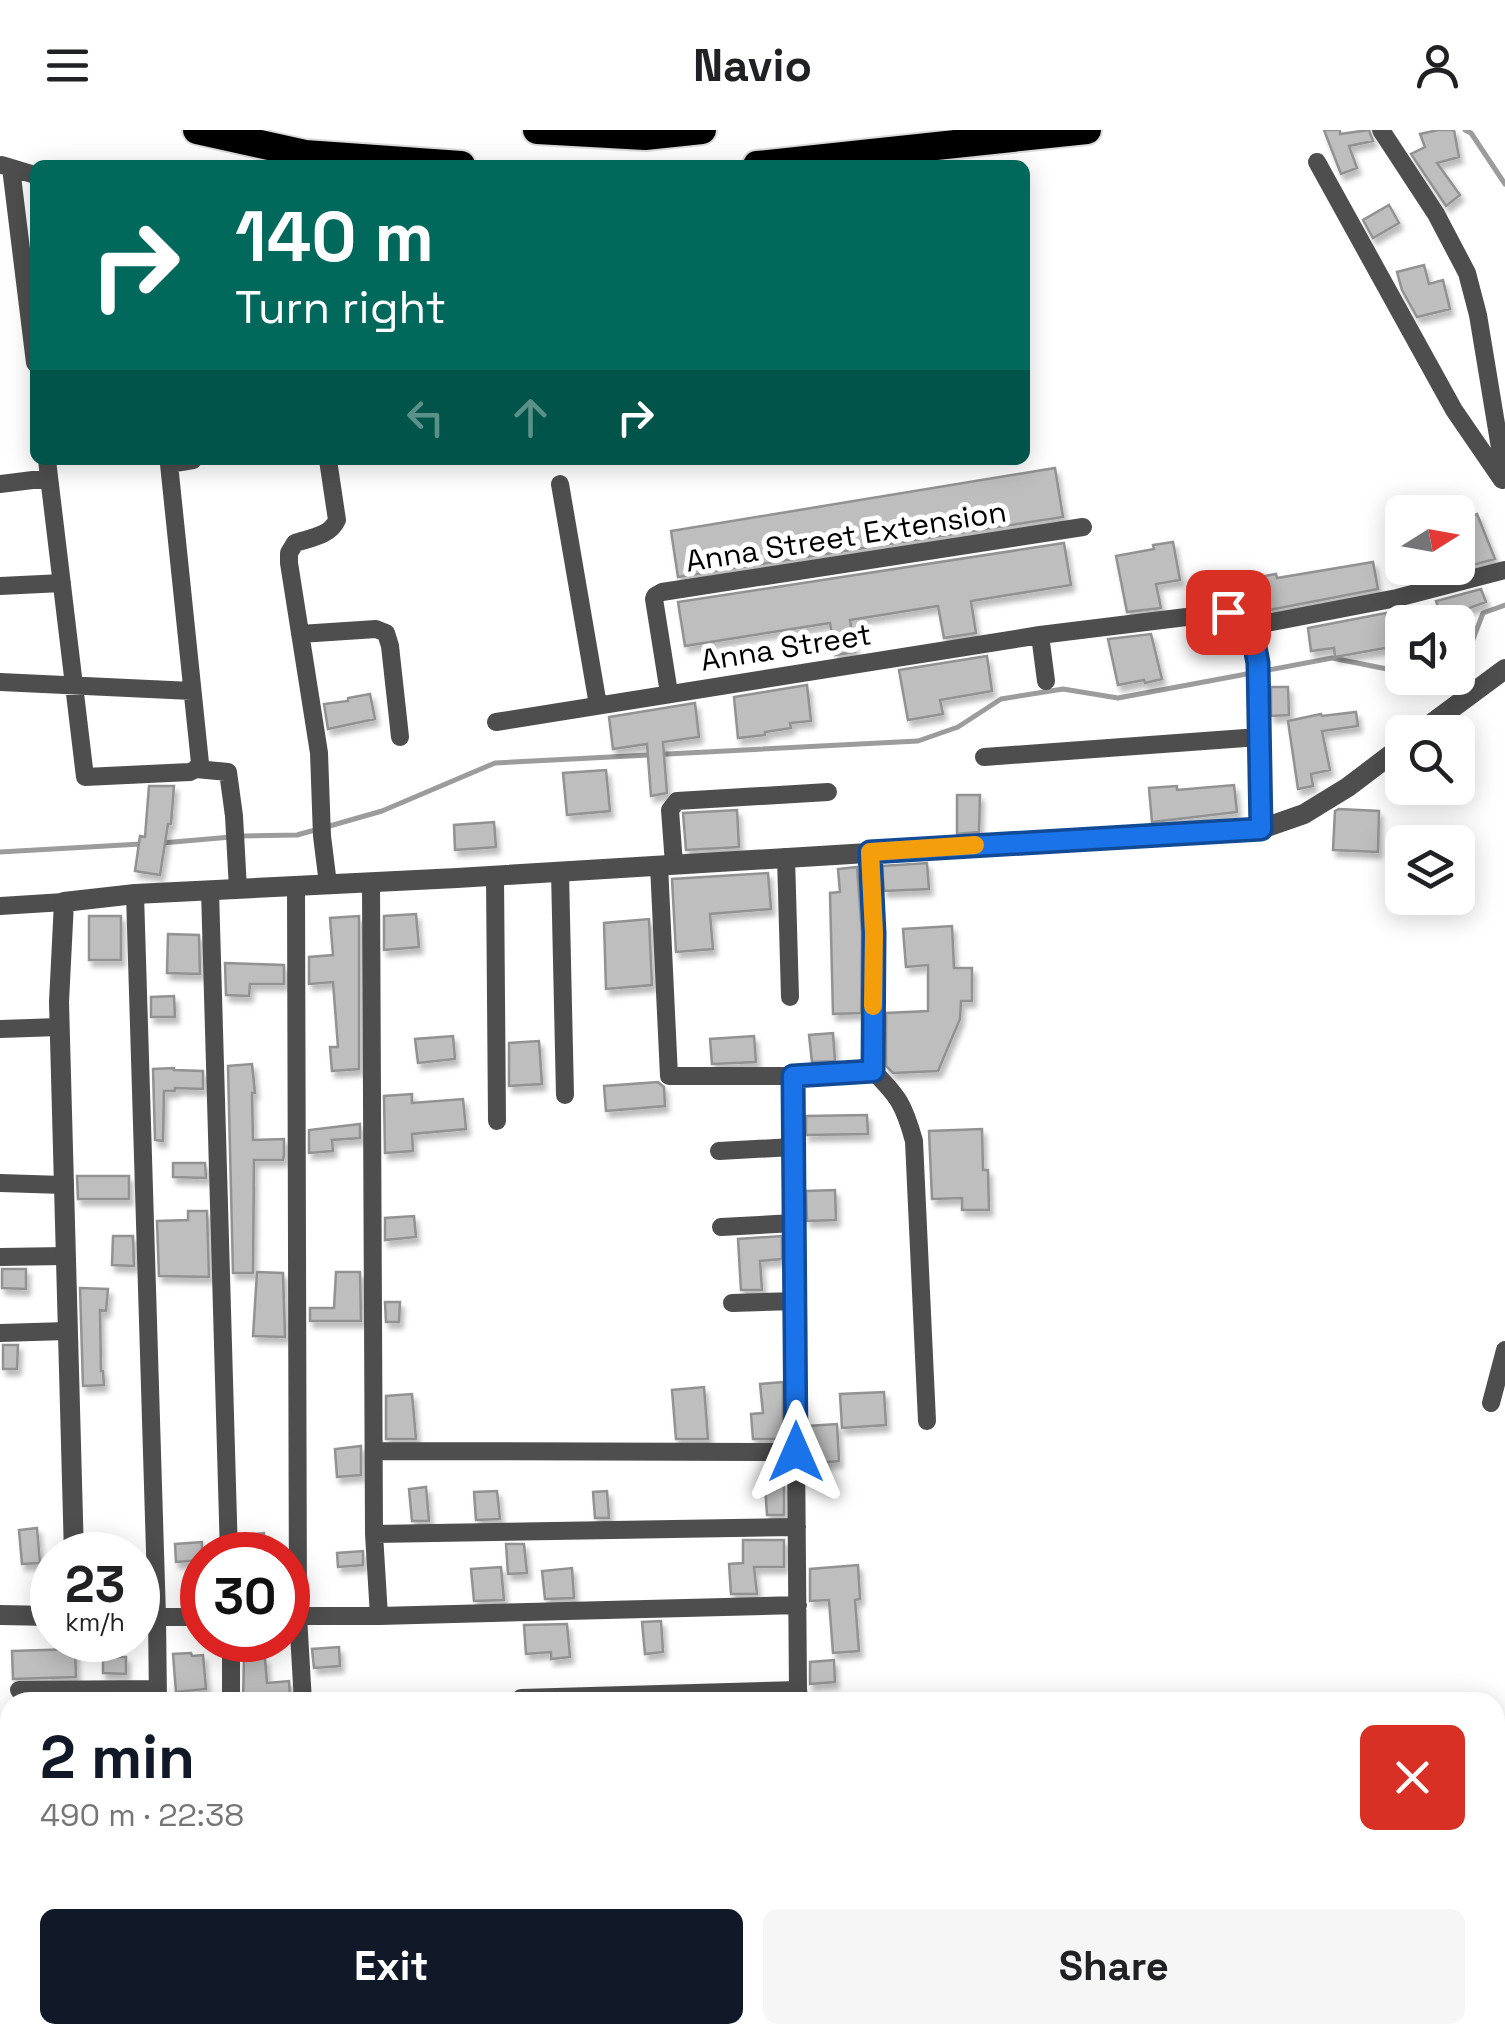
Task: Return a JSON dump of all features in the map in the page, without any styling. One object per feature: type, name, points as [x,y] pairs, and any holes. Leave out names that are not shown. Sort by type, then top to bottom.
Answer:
[{"type":"highway","points":[[197,130],[305,154],[390,160]]},
{"type":"highway","points":[[537,130],[646,136],[702,130]]},
{"type":"highway","points":[[804,160],[1087,130]]},
{"type":"street","points":[[1381,130],[1436,214],[1467,273],[1500,410],[1505,481]]},
{"type":"street","points":[[1317,162],[1454,410],[1505,481]]},
{"type":"street","points":[[30,173],[6,166],[30,325]]},
{"type":"street","points":[[0,484],[48,469],[85,776],[190,772],[200,763],[168,465]]},
{"type":"street","points":[[328,884],[319,752],[289,553],[295,543],[325,533],[337,520],[329,465]]},
{"type":"street","points":[[560,484],[598,704]]},
{"type":"street","name":"Anna Street Extension","points":[[669,693],[654,600],[662,592],[1084,527]]},
{"type":"street","points":[[1261,829],[1258,672],[1251,626],[1396,598],[1505,570]]},
{"type":"street","points":[[0,586],[62,583]]},
{"type":"street","name":"Anna Street","points":[[496,722],[1040,635],[1228,612],[1251,626]]},
{"type":"street","points":[[300,634],[376,628],[386,633],[400,737]]},
{"type":"street","points":[[1040,635],[1046,681]]},
{"type":"street","points":[[1443,715],[1505,668]]},
{"type":"street","points":[[0,682],[192,692]]},
{"type":"street","points":[[984,758],[1260,736]]},
{"type":"street","points":[[0,906],[135,894],[1261,829],[1304,814],[1385,759]]},
{"type":"street","points":[[196,769],[228,772],[238,889]]},
{"type":"street","points":[[828,792],[678,801],[671,806],[667,865],[668,1076],[793,1076],[873,1071]]},
{"type":"street","points":[[870,852],[873,1071],[898,1096],[914,1142],[927,1421]]},
{"type":"street","points":[[786,857],[790,996]]},
{"type":"street","points":[[560,872],[565,1094]]},
{"type":"street","points":[[495,876],[497,1121]]},
{"type":"street","points":[[371,882],[374,1534],[379,1616]]},
{"type":"street","points":[[293,1532],[296,886]]},
{"type":"street","points":[[210,890],[228,1532]]},
{"type":"street","points":[[135,894],[154,1532]]},
{"type":"street","points":[[64,902],[59,1027],[73,1532]]},
{"type":"street","points":[[0,1029],[59,1027]]},
{"type":"street","points":[[793,1076],[799,1692]]},
{"type":"street","points":[[719,1151],[794,1146]]},
{"type":"street","points":[[0,1183],[64,1185]]},
{"type":"street","points":[[721,1227],[794,1224]]},
{"type":"street","points":[[0,1257],[65,1256]]},
{"type":"street","points":[[732,1303],[795,1301]]},
{"type":"street","points":[[0,1333],[68,1330]]},
{"type":"street","points":[[1491,1403],[1505,1350]]},
{"type":"street","points":[[374,1451],[796,1452]]},
{"type":"street","points":[[374,1534],[798,1527]]},
{"type":"street","points":[[310,1616],[798,1605]]},
{"type":"street","points":[[0,1616],[30,1616]]},
{"type":"street","points":[[158,1662],[158,1692]]},
{"type":"street","points":[[231,1662],[231,1692]]},
{"type":"street","points":[[298,1662],[301,1692]]},
{"type":"street","points":[[19,1690],[65,1692]]},
{"type":"building","points":[[1324,130],[1340,130],[1340,134],[1369,130],[1373,141],[1349,146],[1357,168],[1341,174]]},
{"type":"building","points":[[1454,130],[1459,157],[1437,163],[1460,195],[1446,206],[1411,154],[1425,147],[1420,134]]},
{"type":"building","points":[[1389,205],[1399,223],[1373,238],[1363,220]]},
{"type":"building","points":[[1424,265],[1429,284],[1443,280],[1450,309],[1417,317],[1397,272]]},
{"type":"building","points":[[1055,468],[1063,517],[678,577],[671,531]]},
{"type":"building","points":[[1475,515],[1495,559],[1475,564]]},
{"type":"building","points":[[1173,542],[1180,580],[1156,584],[1161,608],[1127,612],[1116,556]]},
{"type":"building","points":[[1064,543],[1071,585],[971,601],[976,633],[944,638],[938,606],[850,620],[855,652],[835,655],[830,623],[685,646],[678,602]]},
{"type":"building","points":[[1373,562],[1378,589],[1259,612],[1253,578],[1276,574],[1277,578]]},
{"type":"building","points":[[1481,589],[1486,602],[1475,606],[1437,605],[1436,601]]},
{"type":"building","points":[[1385,613],[1385,648],[1335,657],[1334,648],[1311,651],[1308,628]]},
{"type":"building","points":[[1151,634],[1162,679],[1118,685],[1108,639]]},
{"type":"building","points":[[987,656],[992,691],[940,700],[943,714],[908,720],[899,670]]},
{"type":"building","points":[[807,685],[811,721],[790,723],[791,728],[765,735],[738,738],[734,697]]},
{"type":"building","points":[[1271,687],[1288,687],[1289,715],[1271,716]]},
{"type":"building","points":[[370,694],[375,719],[328,729],[324,704]]},
{"type":"building","points":[[695,703],[699,737],[663,742],[667,793],[651,796],[647,744],[613,749],[609,717]]},
{"type":"building","points":[[1356,712],[1358,726],[1322,731],[1330,770],[1311,774],[1313,786],[1298,789],[1288,721]]},
{"type":"building","points":[[606,770],[610,811],[567,815],[563,773]]},
{"type":"building","points":[[1234,785],[1237,812],[1152,822],[1149,788]]},
{"type":"building","points":[[149,786],[174,786],[160,875],[135,871],[140,836],[145,837]]},
{"type":"building","points":[[957,795],[980,795],[979,832],[957,834]]},
{"type":"building","points":[[737,810],[739,847],[686,850],[683,813]]},
{"type":"building","points":[[1335,811],[1379,811],[1378,852],[1333,850]]},
{"type":"building","points":[[494,822],[496,847],[455,850],[454,825]]},
{"type":"building","points":[[927,863],[929,889],[884,891],[882,866]]},
{"type":"building","points":[[857,867],[862,933],[861,1013],[833,1014],[830,893],[840,892],[838,869]]},
{"type":"building","points":[[768,873],[771,909],[710,914],[713,949],[676,952],[672,879]]},
{"type":"building","points":[[416,914],[419,947],[384,950],[384,916]]},
{"type":"building","points":[[89,916],[121,916],[121,960],[89,960]]},
{"type":"building","points":[[359,916],[359,1069],[332,1071],[330,1047],[338,1047],[333,982],[309,984],[309,957],[333,955],[330,918]]},
{"type":"building","points":[[649,919],[652,985],[606,989],[604,923]]},
{"type":"building","points":[[952,926],[954,968],[972,968],[972,1001],[961,1001],[960,1019],[938,1071],[893,1073],[886,1066],[886,1013],[928,1011],[928,965],[906,967],[903,929]]},
{"type":"building","points":[[168,934],[199,935],[200,974],[167,973]]},
{"type":"building","points":[[225,963],[284,965],[284,984],[250,984],[249,996],[226,995]]},
{"type":"building","points":[[174,996],[175,1017],[151,1017],[151,997]]},
{"type":"building","points":[[833,1033],[835,1061],[812,1062],[809,1035]]},
{"type":"building","points":[[453,1036],[455,1059],[418,1063],[415,1039]]},
{"type":"building","points":[[754,1036],[756,1062],[712,1064],[710,1039]]},
{"type":"building","points":[[539,1041],[542,1084],[509,1086],[509,1043]]},
{"type":"building","points":[[252,1064],[253,1140],[284,1139],[284,1155],[283,1160],[254,1160],[253,1273],[233,1273],[228,1066]]},
{"type":"building","points":[[153,1069],[203,1071],[203,1089],[164,1091],[163,1141],[155,1140]]},
{"type":"building","points":[[658,1082],[664,1087],[665,1106],[606,1111],[604,1086]]},
{"type":"building","points":[[412,1094],[412,1103],[463,1099],[466,1129],[412,1134],[413,1151],[385,1153],[384,1096]]},
{"type":"building","points":[[867,1115],[868,1134],[806,1135],[806,1116]]},
{"type":"building","points":[[360,1124],[360,1138],[332,1140],[333,1151],[309,1153],[309,1130]]},
{"type":"building","points":[[982,1129],[989,1210],[962,1210],[962,1198],[932,1199],[929,1131]]},
{"type":"building","points":[[173,1163],[205,1163],[206,1178],[173,1177]]},
{"type":"building","points":[[77,1176],[129,1176],[129,1199],[78,1199]]},
{"type":"building","points":[[835,1190],[836,1220],[807,1221],[806,1191]]},
{"type":"building","points":[[188,1211],[207,1211],[209,1277],[159,1276],[157,1221],[188,1220]]},
{"type":"building","points":[[414,1216],[416,1237],[385,1240],[385,1218]]},
{"type":"building","points":[[113,1236],[133,1236],[134,1266],[112,1265]]},
{"type":"building","points":[[782,1236],[782,1259],[760,1261],[762,1290],[741,1290],[738,1239]]},
{"type":"building","points":[[2,1269],[26,1269],[26,1289],[2,1288]]},
{"type":"building","points":[[257,1272],[283,1273],[285,1337],[253,1336]]},
{"type":"building","points":[[336,1272],[360,1272],[361,1321],[310,1321],[310,1308],[334,1308]]},
{"type":"building","points":[[80,1288],[108,1289],[106,1311],[100,1310],[104,1385],[83,1386]]},
{"type":"building","points":[[385,1302],[400,1302],[399,1322],[386,1322]]},
{"type":"building","points":[[3,1345],[18,1345],[17,1369],[3,1369]]},
{"type":"building","points":[[783,1382],[783,1439],[753,1439],[751,1414],[763,1413],[760,1384]]},
{"type":"building","points":[[704,1387],[708,1439],[676,1439],[672,1390]]},
{"type":"building","points":[[884,1392],[886,1425],[842,1428],[840,1394]]},
{"type":"building","points":[[412,1394],[416,1439],[386,1439],[386,1396]]},
{"type":"building","points":[[837,1424],[839,1461],[809,1464],[808,1426]]},
{"type":"building","points":[[361,1446],[361,1475],[337,1477],[335,1449]]},
{"type":"building","points":[[784,1483],[784,1515],[767,1515],[765,1484]]},
{"type":"building","points":[[426,1487],[429,1521],[412,1521],[409,1489]]},
{"type":"building","points":[[497,1491],[500,1519],[476,1520],[474,1492]]},
{"type":"building","points":[[607,1491],[609,1518],[595,1518],[593,1492]]},
{"type":"building","points":[[37,1528],[37,1532],[30,1532],[30,1564],[22,1564],[19,1530]]},
{"type":"building","points":[[743,1540],[784,1540],[784,1567],[754,1567],[757,1594],[731,1594],[729,1564],[743,1563]]},
{"type":"building","points":[[175,1544],[180,1544],[180,1562],[176,1562]]},
{"type":"building","points":[[506,1544],[524,1544],[527,1573],[508,1574]]},
{"type":"building","points":[[363,1551],[363,1565],[338,1567],[337,1553]]},
{"type":"building","points":[[858,1565],[860,1599],[855,1600],[859,1651],[833,1653],[829,1600],[810,1601],[810,1569]]},
{"type":"building","points":[[501,1567],[504,1600],[474,1601],[471,1569]]},
{"type":"building","points":[[572,1568],[574,1598],[545,1599],[542,1571]]},
{"type":"building","points":[[661,1621],[663,1652],[645,1654],[642,1622]]},
{"type":"building","points":[[567,1624],[570,1657],[551,1659],[551,1652],[526,1654],[524,1625]]},
{"type":"building","points":[[339,1647],[340,1666],[314,1668],[312,1649]]},
{"type":"building","points":[[30,1650],[30,1662],[75,1662],[76,1677],[13,1679],[12,1651]]},
{"type":"building","points":[[173,1654],[180,1654],[180,1662],[204,1662],[206,1689],[176,1692]]},
{"type":"building","points":[[834,1660],[835,1682],[810,1684],[810,1662]]},
{"type":"building","points":[[103,1662],[126,1662],[126,1674],[103,1673]]},
{"type":"building","points":[[244,1662],[265,1662],[267,1683],[289,1681],[290,1692],[243,1692]]},
{"type":"waterway","points":[[1465,130],[1471,133],[1505,184]]},
{"type":"waterway","points":[[1475,634],[1483,613],[1505,605]]},
{"type":"waterway","points":[[1263,671],[1332,658],[1385,669]]},
{"type":"waterway","points":[[326,827],[382,811],[495,763],[918,741],[958,727],[1001,699],[1063,689],[1118,698],[1252,673]]},
{"type":"waterway","points":[[242,836],[297,835],[315,830]]},
{"type":"waterway","points":[[162,843],[231,837]]},
{"type":"waterway","points":[[0,852],[141,844]]},
{"type":"slow traffic","points":[[873,1006],[870,852],[975,845]]},
{"type":"route","points":[[796,1452],[793,1076],[873,1071],[870,852],[1261,829],[1258,661],[1251,626],[1228,612]]}]
